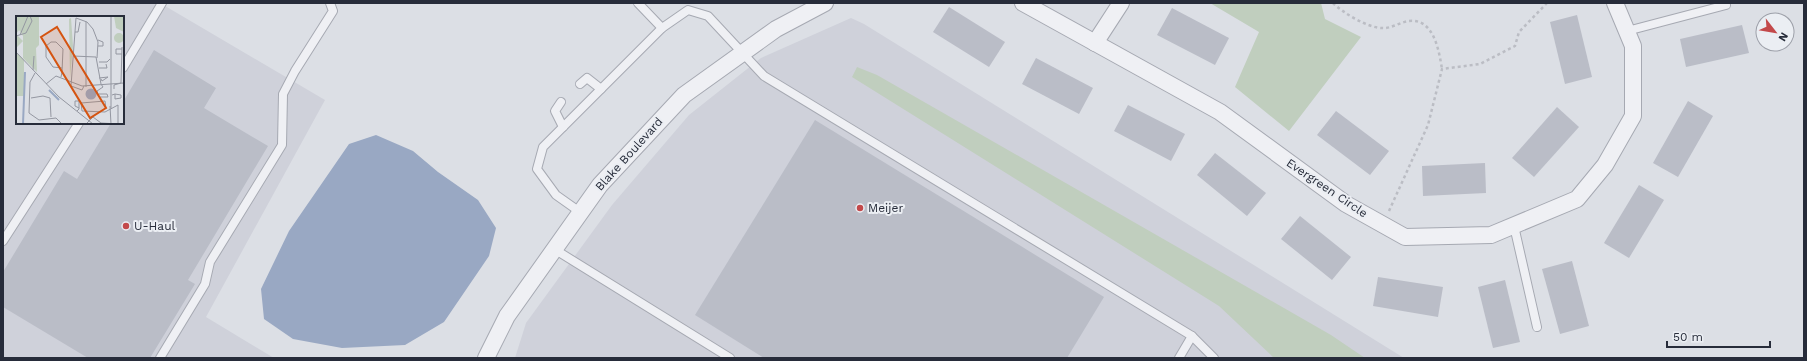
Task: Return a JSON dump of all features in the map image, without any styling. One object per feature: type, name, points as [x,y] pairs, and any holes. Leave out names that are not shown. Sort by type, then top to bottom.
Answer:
[{"type":"street","name":"Blake Boulevard","points":[[486,358],[507,316],[600,185],[684,95],[776,29],[825,3]]},
{"type":"street","name":"Evergreen Circle","points":[[1023,3],[1220,112],[1346,204],[1405,237],[1491,235],[1577,199],[1605,165],[1633,116],[1633,46],[1615,3]]},
{"type":"street","points":[[1096,43],[1121,3]]},
{"type":"lane","points":[[124,66],[162,3]]},
{"type":"lane","points":[[160,358],[205,284],[210,262],[282,145],[283,94],[295,71],[333,11],[330,3]]},
{"type":"lane","points":[[638,3],[662,28]]},
{"type":"lane","points":[[1627,31],[1726,5]]},
{"type":"lane","points":[[580,212],[556,195],[537,169],[543,147],[662,28],[688,10],[708,16],[764,76],[1192,336],[1214,358]]},
{"type":"lane","points":[[580,84],[587,78],[601,89]]},
{"type":"lane","points":[[561,102],[555,111],[563,127]]},
{"type":"lane","points":[[3,241],[78,124]]},
{"type":"lane","points":[[1514,226],[1537,327]]},
{"type":"lane","points":[[554,249],[730,358]]},
{"type":"lane","points":[[1179,358],[1192,336]]},
{"type":"path","points":[[1333,3],[1340,10],[1373,27],[1383,29],[1409,21],[1420,22],[1431,30],[1439,52],[1442,69],[1428,125],[1383,224]]},
{"type":"path","points":[[1442,69],[1480,64],[1515,46],[1519,32],[1547,3]]},
{"type":"shaded area","points":[[3,3],[160,3],[325,100],[206,317],[274,358],[3,358]]},
{"type":"shaded area","points":[[851,18],[864,24],[1404,358],[515,358],[526,323],[612,205],[689,115],[761,58]]},
{"type":"green space","points":[[1210,3],[1321,3],[1325,19],[1361,37],[1289,131],[1235,87],[1259,32]]},
{"type":"green space","points":[[857,67],[877,75],[1331,335],[1365,358],[1274,358],[1219,306],[852,77]]},
{"type":"water","points":[[376,135],[413,151],[438,172],[478,200],[496,228],[489,256],[444,322],[405,345],[342,348],[293,339],[264,319],[261,289],[289,231],[349,144]]},
{"type":"building","points":[[949,7],[1005,42],[989,67],[933,32]]},
{"type":"building","points":[[1172,8],[1229,38],[1215,65],[1157,35]]},
{"type":"building","points":[[1577,15],[1592,77],[1565,84],[1550,22]]},
{"type":"building","points":[[1742,25],[1749,53],[1686,67],[1680,39]]},
{"type":"building","name":"U-Haul","points":[[154,50],[216,88],[204,108],[268,146],[188,280],[195,284],[150,358],[88,358],[3,307],[3,272],[64,171],[77,179],[110,124],[124,124],[124,100]]},
{"type":"building","points":[[1036,58],[1093,88],[1079,114],[1022,84]]},
{"type":"building","points":[[1688,101],[1713,116],[1678,177],[1653,163]]},
{"type":"building","points":[[1128,105],[1185,134],[1171,161],[1114,131]]},
{"type":"building","points":[[1557,107],[1579,127],[1534,177],[1512,158]]},
{"type":"building","points":[[1336,111],[1389,151],[1370,175],[1317,135]]},
{"type":"building","name":"Meijer","points":[[815,120],[1104,297],[1067,358],[764,358],[695,315]]},
{"type":"building","points":[[1215,153],[1266,193],[1247,216],[1197,175]]},
{"type":"building","points":[[1485,163],[1486,193],[1423,196],[1422,166]]},
{"type":"building","points":[[1639,185],[1664,200],[1629,258],[1604,243]]},
{"type":"building","points":[[1300,216],[1351,257],[1332,280],[1281,239]]},
{"type":"building","points":[[1572,261],[1589,326],[1560,334],[1542,269]]},
{"type":"building","points":[[1378,277],[1443,287],[1438,317],[1373,306]]},
{"type":"building","points":[[1505,280],[1520,342],[1493,348],[1478,287]]},
{"type":"place","name":"Meijer","points":[[860,208]]},
{"type":"place","name":"U-Haul","points":[[126,226]]}]
